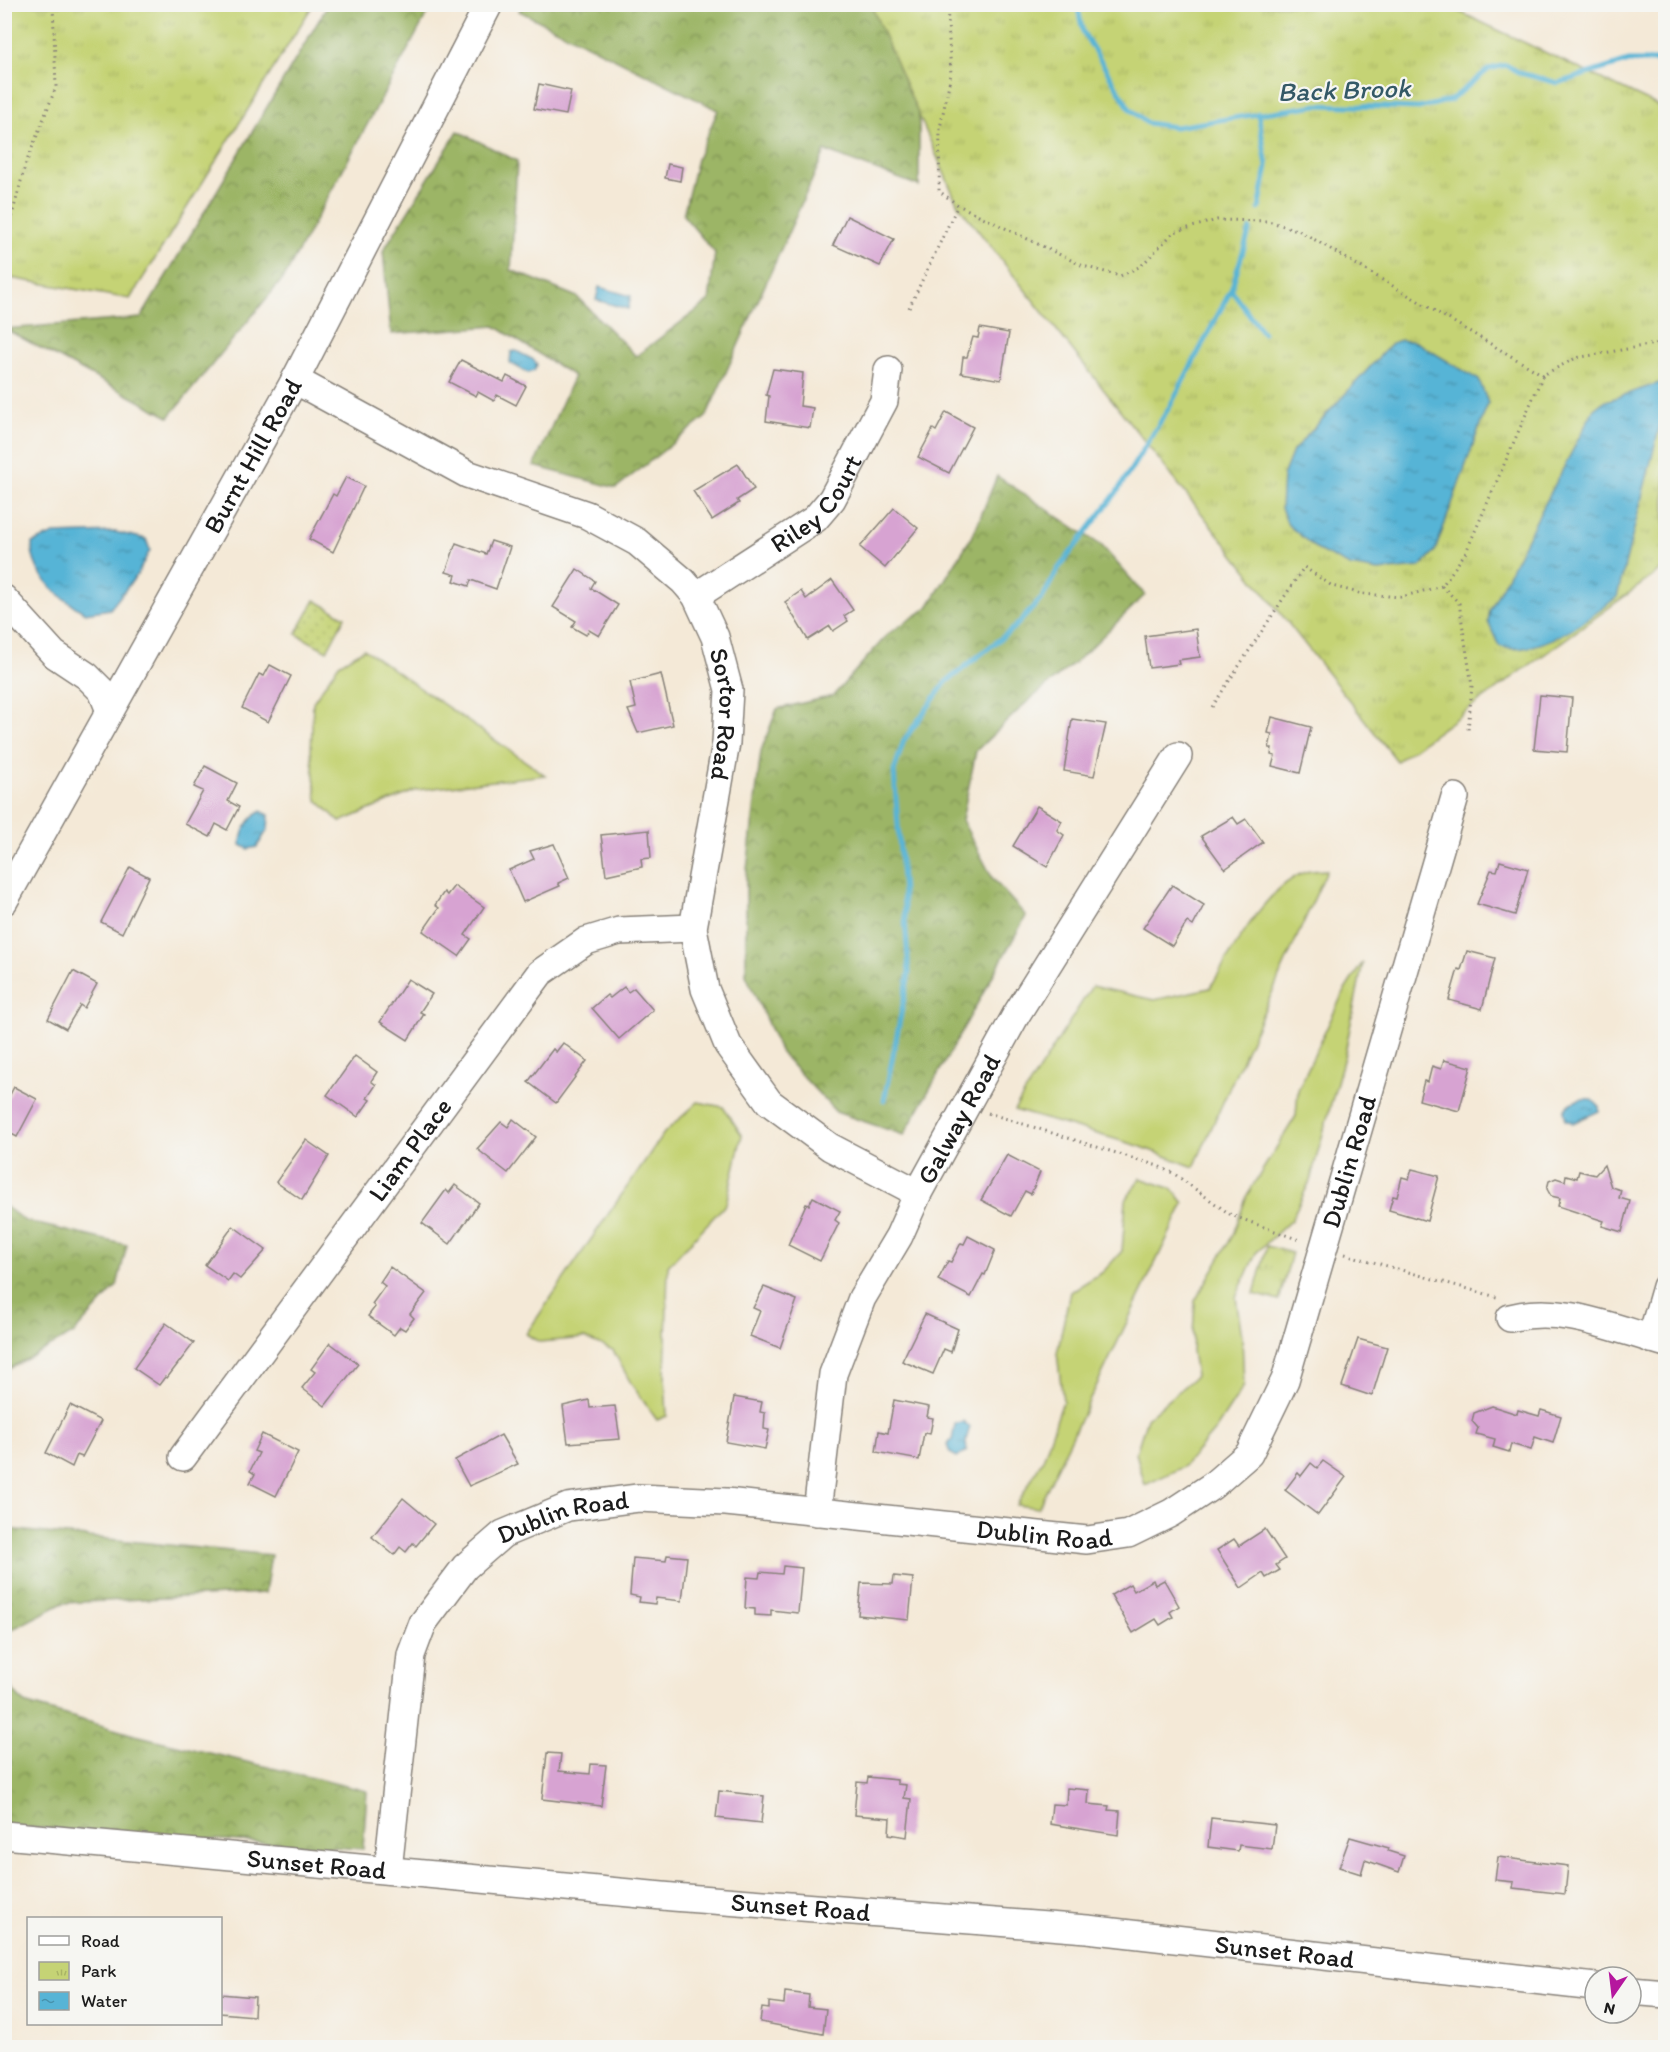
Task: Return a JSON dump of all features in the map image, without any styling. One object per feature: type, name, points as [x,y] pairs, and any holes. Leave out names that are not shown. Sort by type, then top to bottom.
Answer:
[{"type":"street","name":"Burnt Hill Road","points":[[4,902],[295,380],[489,4]]},
{"type":"street","name":"Riley Court","points":[[696,596],[815,519],[826,506],[884,401],[888,370]]},
{"type":"street","name":"Sortor Road","points":[[295,380],[467,474],[587,515],[637,542],[683,581],[696,596],[715,637],[729,690],[726,743],[693,927],[705,989],[728,1045],[769,1102],[831,1147],[918,1193]]},
{"type":"street","points":[[4,599],[54,654],[87,676],[102,691],[110,711]]},
{"type":"street","points":[[46,643],[126,682]]},
{"type":"street","name":"Galway Road","points":[[817,1512],[833,1374],[862,1299],[1016,1015],[1178,756]]},
{"type":"street","name":"Dublin Road","points":[[388,1870],[411,1655],[423,1623],[465,1567],[503,1534],[568,1507],[638,1498],[726,1502],[1088,1540],[1128,1534],[1171,1513],[1212,1486],[1249,1454],[1285,1380],[1455,797]]},
{"type":"street","name":"Liam Place","points":[[183,1457],[540,973],[586,941],[619,931],[693,927]]},
{"type":"street","points":[[1510,1318],[1531,1312],[1555,1314],[1658,1341],[1665,1287]]},
{"type":"street","name":"Sunset Road","points":[[4,1835],[950,1920],[1087,1929],[1583,1986]]},
{"type":"street","points":[[1643,1992],[1665,1994]]},
{"type":"path","points":[[4,246],[25,166],[56,87],[53,4]]},
{"type":"path","points":[[947,4],[951,74],[940,128],[939,191],[958,205],[1083,266],[1120,276],[1142,266],[1174,232],[1217,220],[1268,221],[1300,231],[1543,375]]},
{"type":"path","points":[[909,308],[958,205]]},
{"type":"path","points":[[1212,707],[1304,567],[1332,586],[1363,594],[1401,597],[1442,586],[1466,552],[1543,375],[1576,358],[1665,342]]},
{"type":"path","points":[[1442,586],[1459,603],[1472,686],[1468,730]]},
{"type":"path","points":[[986,1112],[1158,1166],[1232,1215],[1312,1244]]},
{"type":"path","points":[[1342,1253],[1500,1298],[1510,1318]]},
{"type":"green space","points":[[4,5],[313,5],[130,299],[5,277]]},
{"type":"green space","points":[[328,5],[432,5],[285,276],[169,417],[5,329],[141,318]]},
{"type":"green space","points":[[522,5],[919,5],[919,186],[825,151],[706,417],[616,488],[534,466],[574,376],[495,326],[391,334],[383,251],[458,131],[517,161],[511,270],[577,297],[636,356],[709,301],[715,253],[683,215],[697,159],[718,110],[519,11]]},
{"type":"green space","points":[[871,5],[1445,5],[1665,109],[1665,567],[1397,761],[958,205]]},
{"type":"green space","points":[[997,476],[1102,546],[1145,595],[1080,658],[1026,703],[976,751],[962,820],[993,879],[1026,916],[904,1135],[836,1112],[781,1053],[746,975],[746,878],[761,751],[777,709],[833,696],[888,634],[928,607],[974,533]]},
{"type":"green space","points":[[315,600],[345,617],[327,651],[296,634]]},
{"type":"green space","points":[[364,649],[545,775],[417,790],[340,822],[317,800],[311,751],[313,702],[339,664]]},
{"type":"green space","points":[[1327,870],[1194,1167],[1139,1146],[1014,1110],[1092,986],[1154,1000],[1210,988],[1250,923],[1275,893],[1288,881],[1303,873]]},
{"type":"green space","points":[[1363,962],[1345,1053],[1310,1181],[1291,1220],[1256,1253],[1236,1297],[1242,1336],[1244,1386],[1216,1429],[1183,1467],[1145,1485],[1136,1453],[1147,1418],[1196,1376],[1192,1351],[1195,1301],[1233,1235],[1247,1195],[1296,1116],[1298,1090],[1343,993]]},
{"type":"green space","points":[[698,1102],[723,1107],[742,1135],[726,1204],[668,1266],[665,1378],[667,1416],[657,1420],[632,1385],[613,1350],[585,1338],[539,1342],[526,1334],[664,1133]]},
{"type":"green space","points":[[1140,1178],[1173,1189],[1184,1203],[1038,1508],[1017,1505],[1044,1457],[1063,1401],[1057,1353],[1070,1292],[1103,1272],[1122,1251],[1126,1200]]},
{"type":"green space","points":[[5,1206],[25,1221],[127,1245],[117,1286],[73,1334],[5,1371]]},
{"type":"green space","points":[[1267,1246],[1292,1253],[1279,1301],[1254,1294]]},
{"type":"green space","points":[[5,1529],[271,1555],[265,1593],[63,1603],[5,1633]]},
{"type":"green space","points":[[4,1680],[24,1703],[131,1734],[367,1791],[363,1849],[5,1826]]},
{"type":"water","points":[[599,287],[631,296],[628,309],[596,300]]},
{"type":"water","points":[[1401,340],[1416,342],[1479,380],[1488,403],[1435,551],[1420,567],[1378,571],[1350,566],[1318,550],[1288,525],[1281,508],[1283,476],[1293,451],[1392,343]]},
{"type":"water","points":[[516,351],[534,360],[537,365],[534,371],[528,373],[510,363],[511,352]]},
{"type":"water","points":[[1665,381],[1665,405],[1617,597],[1561,635],[1528,647],[1513,649],[1499,646],[1488,622],[1490,610],[1594,409],[1603,402]]},
{"type":"water","points":[[115,532],[146,539],[150,550],[137,575],[110,609],[85,613],[57,593],[41,575],[33,555],[32,543],[54,534]]},
{"type":"water","points":[[261,811],[269,815],[268,829],[257,847],[248,849],[241,845],[242,835],[250,821]]},
{"type":"water","points":[[1591,1099],[1599,1106],[1599,1111],[1573,1123],[1566,1120],[1564,1111],[1569,1105],[1579,1100]]},
{"type":"water","points":[[963,1421],[970,1427],[966,1440],[967,1451],[957,1457],[950,1453],[947,1445],[952,1440],[955,1424]]},
{"type":"building","points":[[539,84],[571,91],[566,115],[534,109]]},
{"type":"building","points":[[668,164],[682,167],[680,181],[665,178]]},
{"type":"building","points":[[847,216],[894,239],[880,266],[833,245]]},
{"type":"building","points":[[980,328],[1009,333],[1001,380],[961,373],[963,357],[967,357],[973,337],[978,338]]},
{"type":"building","points":[[461,360],[504,382],[507,376],[526,386],[516,405],[497,395],[494,401],[478,392],[476,396],[449,382]]},
{"type":"building","points":[[773,369],[803,373],[800,406],[813,408],[810,428],[766,421],[769,396],[766,395]]},
{"type":"building","points":[[946,412],[973,427],[949,473],[918,457],[933,429],[936,431]]},
{"type":"building","points":[[738,464],[754,489],[737,500],[739,503],[712,520],[693,491]]},
{"type":"building","points":[[346,477],[364,486],[333,552],[309,539],[333,494],[336,496]]},
{"type":"building","points":[[894,508],[918,528],[885,568],[860,547]]},
{"type":"building","points":[[491,541],[510,547],[496,589],[471,580],[469,586],[454,581],[456,575],[446,572],[456,543],[486,554]]},
{"type":"building","points":[[577,569],[595,581],[591,588],[618,605],[599,636],[589,630],[586,635],[572,627],[576,621],[553,607]]},
{"type":"building","points":[[832,580],[853,610],[844,616],[848,621],[833,631],[830,626],[808,640],[785,602],[801,591],[806,599]]},
{"type":"building","points":[[1196,629],[1200,657],[1178,660],[1179,664],[1149,668],[1145,636]]},
{"type":"building","points":[[270,665],[291,676],[268,722],[242,708],[259,674],[264,676]]},
{"type":"building","points":[[661,674],[673,725],[638,733],[628,710],[636,708],[630,682]]},
{"type":"building","points":[[1540,695],[1572,698],[1567,752],[1534,749]]},
{"type":"building","points":[[1272,717],[1311,727],[1300,773],[1272,766],[1275,756],[1271,755],[1272,748],[1269,748],[1272,734],[1268,733]]},
{"type":"building","points":[[1072,719],[1106,724],[1094,776],[1064,771]]},
{"type":"building","points":[[205,766],[237,783],[228,801],[239,807],[227,830],[216,824],[210,837],[185,824],[203,791],[194,787]]},
{"type":"building","points":[[1037,806],[1062,821],[1057,830],[1064,835],[1047,867],[1013,846]]},
{"type":"building","points":[[1233,817],[1238,824],[1246,819],[1263,842],[1225,869],[1201,836]]},
{"type":"building","points":[[649,830],[651,858],[641,859],[642,867],[606,875],[601,835]]},
{"type":"building","points":[[554,844],[569,878],[558,883],[560,886],[523,902],[509,870],[534,859],[530,851]]},
{"type":"building","points":[[1500,861],[1528,869],[1515,915],[1477,904],[1491,870],[1497,871]]},
{"type":"building","points":[[130,867],[149,877],[122,933],[101,922]]},
{"type":"building","points":[[1172,885],[1204,905],[1193,926],[1187,922],[1172,946],[1143,928]]},
{"type":"building","points":[[454,886],[484,907],[465,935],[471,939],[459,956],[423,931],[439,908],[435,905],[444,892],[447,895]]},
{"type":"building","points":[[1467,951],[1495,958],[1482,1009],[1449,1000],[1458,969],[1461,970]]},
{"type":"building","points":[[73,971],[97,984],[84,1008],[80,1005],[66,1029],[48,1019]]},
{"type":"building","points":[[408,979],[432,994],[420,1012],[424,1014],[408,1040],[380,1022]]},
{"type":"building","points":[[624,987],[628,992],[634,988],[653,1010],[619,1039],[592,1008],[607,995],[610,998]]},
{"type":"building","points":[[563,1043],[587,1061],[556,1103],[528,1082],[553,1049],[556,1052]]},
{"type":"building","points":[[355,1056],[377,1072],[371,1081],[376,1085],[367,1098],[370,1100],[358,1117],[327,1095]]},
{"type":"building","points":[[1444,1060],[1471,1067],[1459,1111],[1419,1100],[1424,1081],[1428,1082],[1432,1066],[1441,1069]]},
{"type":"building","points":[[14,1087],[37,1099],[17,1137],[4,1130],[4,1106]]},
{"type":"building","points":[[513,1119],[536,1137],[508,1173],[477,1149],[501,1122],[508,1127]]},
{"type":"building","points":[[306,1140],[329,1156],[302,1200],[276,1182]]},
{"type":"building","points":[[1007,1155],[1040,1172],[1031,1194],[1025,1191],[1011,1216],[981,1200]]},
{"type":"building","points":[[1604,1165],[1611,1187],[1621,1190],[1619,1198],[1630,1201],[1622,1232],[1602,1226],[1604,1221],[1558,1206],[1560,1198],[1551,1196],[1547,1189],[1549,1181],[1556,1178],[1565,1181],[1566,1175],[1577,1178],[1579,1171],[1595,1175]]},
{"type":"building","points":[[1412,1169],[1439,1176],[1427,1221],[1389,1210],[1393,1196],[1397,1197],[1402,1177],[1409,1179]]},
{"type":"building","points":[[455,1185],[479,1203],[450,1244],[422,1223],[446,1190],[449,1193]]},
{"type":"building","points":[[813,1197],[840,1211],[835,1220],[839,1223],[820,1261],[788,1245],[806,1204],[809,1205]]},
{"type":"building","points":[[233,1226],[266,1250],[240,1279],[233,1274],[228,1281],[205,1265]]},
{"type":"building","points":[[968,1236],[995,1250],[985,1275],[983,1274],[971,1297],[938,1280],[948,1261],[951,1262],[961,1243],[964,1244]]},
{"type":"building","points":[[390,1267],[426,1293],[410,1314],[414,1318],[405,1330],[400,1327],[394,1335],[368,1316],[375,1307],[372,1304],[385,1286],[380,1282]]},
{"type":"building","points":[[764,1287],[797,1300],[780,1348],[750,1336],[760,1311],[753,1308]]},
{"type":"building","points":[[925,1314],[958,1329],[951,1352],[944,1349],[933,1374],[902,1361]]},
{"type":"building","points":[[166,1323],[194,1343],[159,1385],[134,1368]]},
{"type":"building","points":[[1358,1339],[1387,1347],[1372,1396],[1342,1386]]},
{"type":"building","points":[[330,1343],[358,1364],[325,1406],[302,1388],[315,1372],[311,1369]]},
{"type":"building","points":[[734,1397],[762,1402],[760,1412],[765,1413],[764,1429],[769,1430],[765,1449],[726,1442]]},
{"type":"building","points":[[589,1400],[590,1408],[615,1406],[620,1439],[568,1443],[563,1406]]},
{"type":"building","points":[[894,1400],[929,1407],[927,1417],[933,1418],[930,1434],[924,1433],[919,1460],[876,1452],[879,1431],[888,1433]]},
{"type":"building","points":[[70,1405],[101,1421],[82,1457],[77,1455],[72,1467],[46,1453]]},
{"type":"building","points":[[1492,1406],[1517,1414],[1518,1410],[1539,1416],[1541,1410],[1561,1416],[1553,1443],[1535,1437],[1531,1450],[1511,1444],[1509,1452],[1493,1447],[1495,1439],[1476,1434],[1478,1428],[1472,1421],[1474,1413]]},
{"type":"building","points":[[262,1434],[298,1452],[276,1496],[250,1483],[255,1474],[250,1471],[259,1453],[254,1451]]},
{"type":"building","points":[[501,1435],[518,1464],[469,1486],[455,1460]]},
{"type":"building","points":[[1323,1461],[1346,1477],[1318,1515],[1285,1490],[1298,1473],[1301,1476],[1311,1463],[1317,1468]]},
{"type":"building","points":[[403,1498],[434,1524],[416,1546],[413,1543],[406,1552],[400,1547],[394,1555],[372,1537]]},
{"type":"building","points":[[1265,1529],[1285,1559],[1276,1565],[1280,1570],[1266,1578],[1263,1573],[1241,1588],[1217,1550],[1234,1539],[1239,1546]]},
{"type":"building","points":[[667,1555],[687,1557],[682,1601],[656,1598],[655,1604],[639,1602],[640,1597],[630,1595],[633,1558],[666,1561]]},
{"type":"building","points":[[783,1566],[802,1568],[798,1613],[771,1610],[771,1616],[755,1615],[755,1609],[745,1608],[747,1577],[759,1578],[760,1572],[782,1574]]},
{"type":"building","points":[[894,1576],[913,1578],[909,1620],[858,1615],[861,1583],[893,1584]]},
{"type":"building","points":[[1153,1580],[1155,1585],[1164,1580],[1179,1606],[1170,1612],[1173,1617],[1160,1625],[1156,1619],[1133,1633],[1111,1595],[1130,1584],[1134,1591]]},
{"type":"building","points":[[547,1753],[561,1754],[559,1771],[590,1774],[591,1764],[606,1765],[601,1806],[542,1799]]},
{"type":"building","points":[[868,1777],[897,1780],[897,1784],[906,1785],[904,1798],[911,1799],[907,1837],[889,1834],[890,1818],[854,1815],[857,1782],[867,1783]]},
{"type":"building","points":[[1067,1788],[1089,1790],[1088,1804],[1109,1806],[1108,1810],[1120,1811],[1118,1835],[1050,1824],[1052,1804],[1066,1805]]},
{"type":"building","points":[[719,1791],[764,1796],[761,1823],[716,1818]]},
{"type":"building","points":[[1211,1818],[1275,1825],[1272,1849],[1239,1845],[1238,1851],[1208,1847]]},
{"type":"building","points":[[1350,1837],[1389,1848],[1388,1851],[1404,1856],[1399,1872],[1365,1860],[1361,1874],[1339,1867]]},
{"type":"building","points":[[1498,1857],[1568,1866],[1565,1894],[1513,1888],[1514,1882],[1495,1880]]},
{"type":"building","points":[[785,1992],[809,1995],[808,2007],[826,2009],[823,2034],[760,2022],[762,2008],[769,2009],[769,2002],[784,2004]]},
{"type":"building","points":[[222,1994],[255,1997],[254,2016],[222,2013]]},
{"type":"waterway","name":"Back Brook","points":[[1077,4],[1083,32],[1130,109],[1147,123],[1175,127],[1317,105],[1419,108],[1451,100],[1489,69],[1506,65],[1520,73],[1558,83],[1629,61],[1666,61]]},
{"type":"waterway","points":[[1258,113],[1267,166],[1259,209]]},
{"type":"waterway","points":[[884,1101],[909,973],[894,771],[904,740],[946,682],[1015,627],[1043,597],[1058,569],[1117,492],[1170,406],[1231,290],[1250,229]]},
{"type":"waterway","points":[[1231,290],[1263,333]]}]
